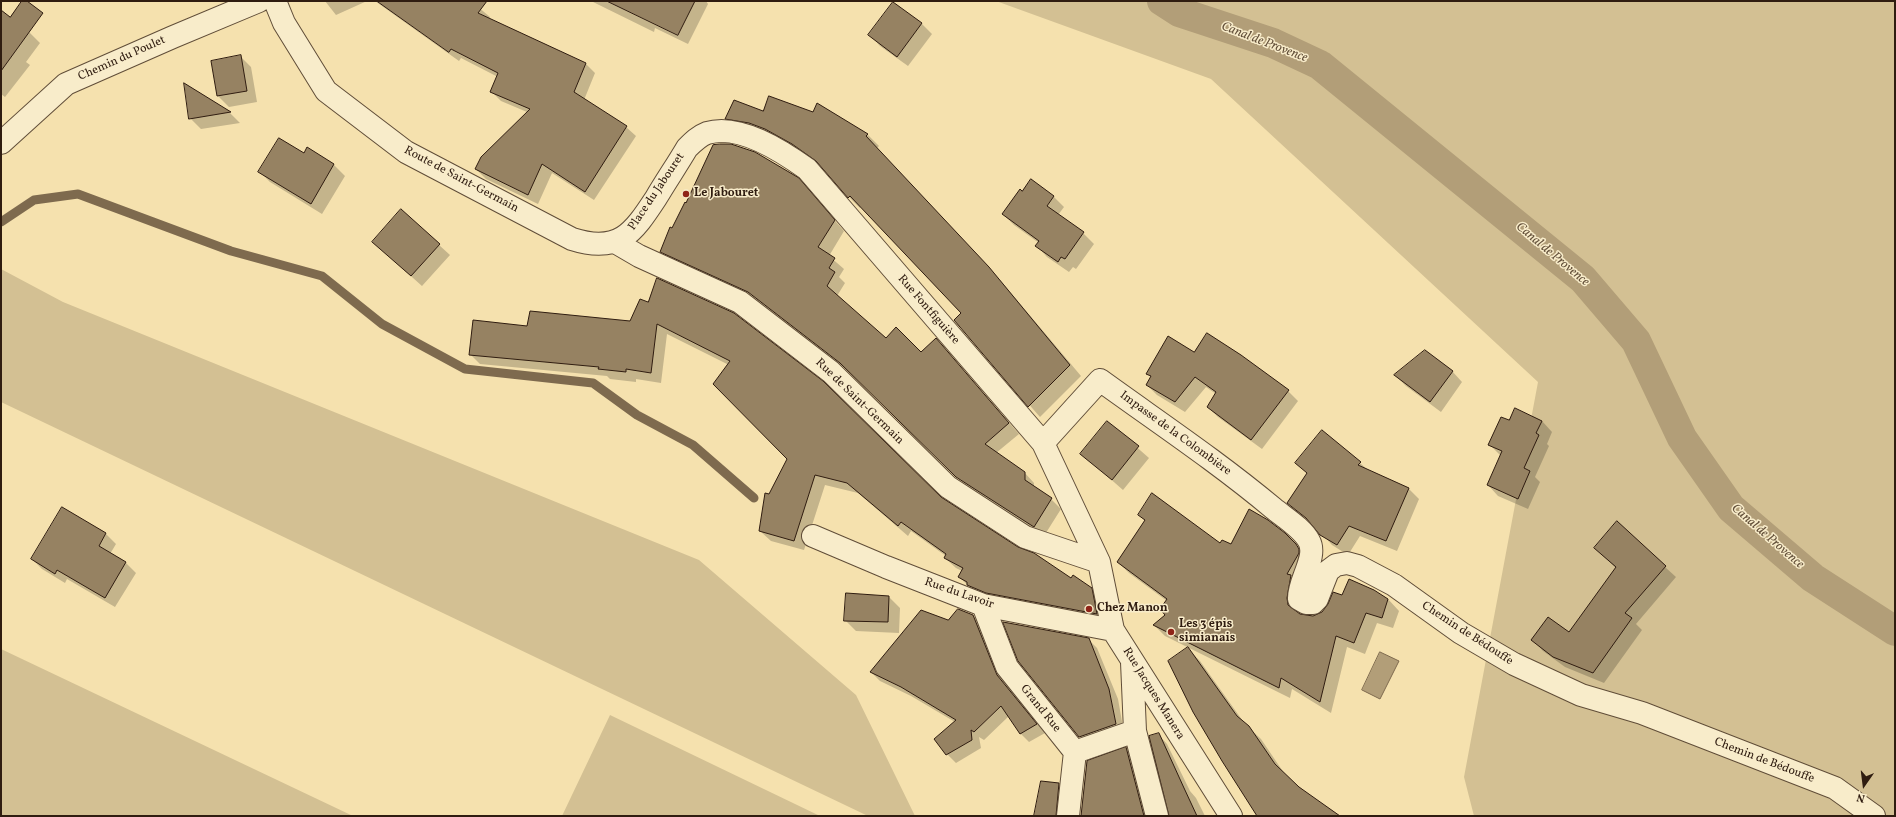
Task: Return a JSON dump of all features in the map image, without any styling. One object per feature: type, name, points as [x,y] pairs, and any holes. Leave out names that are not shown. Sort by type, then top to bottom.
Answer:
[{"type":"street","name":"Chemin du Poulet","points":[[1,143],[66,84],[259,1]]},
{"type":"street","name":"Route de Saint-Germain","points":[[275,1],[284,23],[326,92],[406,152],[572,240],[586,244],[615,242]]},
{"type":"street","name":"Rue Fontfiguière","points":[[696,139],[708,133],[734,132],[770,146],[788,155],[807,168],[1043,443],[1099,562]]},
{"type":"street","name":"Place du Jabouret","points":[[615,242],[628,235],[636,227],[687,148],[696,139]]},
{"type":"street","name":"Rue de Saint-Germain","points":[[615,242],[639,256],[740,302],[831,372],[948,487],[1025,537],[1099,562]]},
{"type":"street","name":"Impasse de la Colombière","points":[[1043,443],[1100,380],[1250,488]]},
{"type":"street","name":"Chemin de Bédouffe","points":[[1250,488],[1300,530],[1309,541],[1312,554],[1299,592],[1299,599],[1306,603],[1313,603],[1317,599],[1328,571],[1336,565],[1347,563],[1358,566],[1394,585],[1461,633],[1514,664],[1581,695],[1642,713],[1835,788],[1874,816]]},
{"type":"street","name":"Rue du Lavoir","points":[[813,536],[886,567],[983,605],[1113,630]]},
{"type":"street","name":"Rue Jacques Manera","points":[[1099,562],[1113,630],[1231,816]]},
{"type":"street","name":"Grand Rue","points":[[983,605],[1006,667],[1075,752]]},
{"type":"street","points":[[1132,661],[1135,731],[1157,816]]},
{"type":"street","points":[[1068,816],[1075,752],[1135,731]]},
{"type":"shaded area","points":[[996,1],[1895,1],[1895,816],[1474,816],[1464,777],[1538,382],[1211,79]]},
{"type":"shaded area","points":[[1,269],[63,302],[699,560],[856,695],[915,816],[868,816],[1,402]]},
{"type":"shaded area","points":[[1,649],[353,816],[1,816]]},
{"type":"shaded area","points":[[1380,652],[1399,661],[1380,699],[1362,690]]},
{"type":"shaded area","points":[[610,715],[820,816],[562,816]]},
{"type":"building","points":[[22,1],[27,1],[43,13],[1,71],[1,10],[10,17]]},
{"type":"building","points":[[377,1],[487,1],[478,13],[586,63],[574,92],[627,126],[585,192],[542,164],[528,195],[475,169],[481,157],[530,109],[490,92],[498,73],[451,49],[449,52]]},
{"type":"building","points":[[607,1],[695,1],[678,35]]},
{"type":"building","points":[[893,2],[922,23],[897,57],[868,35]]},
{"type":"building","points":[[241,55],[247,91],[217,96],[211,61]]},
{"type":"building","points":[[184,83],[231,112],[189,119]]},
{"type":"building","points":[[769,96],[813,112],[817,103],[868,134],[866,136],[989,267],[1070,365],[1028,407],[954,320],[961,313],[850,196],[848,198],[816,161],[792,144],[765,129],[749,123],[725,119],[734,100],[763,111]]},
{"type":"building","points":[[279,138],[304,153],[307,147],[334,164],[311,204],[258,172]]},
{"type":"building","points":[[731,144],[755,152],[799,178],[835,220],[818,247],[835,258],[829,268],[835,272],[827,286],[886,338],[896,327],[921,352],[936,338],[1009,423],[985,444],[1025,472],[1025,480],[1052,498],[1034,527],[956,477],[840,363],[748,292],[660,252],[670,227],[672,228],[685,202],[686,203],[713,145]]},
{"type":"building","points":[[1031,179],[1054,196],[1047,206],[1084,232],[1065,259],[1061,257],[1058,262],[1035,246],[1039,241],[1002,214],[1020,189],[1022,191]]},
{"type":"building","points":[[401,209],[440,244],[411,276],[372,242]]},
{"type":"building","points":[[657,278],[734,313],[823,381],[941,497],[1018,547],[1034,553],[1071,578],[1073,575],[1092,588],[1097,614],[986,593],[967,585],[967,582],[958,577],[963,568],[944,558],[946,554],[901,522],[898,526],[847,483],[815,475],[794,541],[759,531],[765,493],[769,494],[787,459],[713,384],[730,361],[657,324],[651,373],[626,369],[626,372],[598,369],[599,367],[469,355],[473,320],[527,326],[530,311],[630,321],[640,299],[648,302]]},
{"type":"building","points":[[1207,333],[1241,355],[1289,390],[1251,440],[1207,407],[1216,392],[1195,377],[1175,402],[1146,385],[1151,376],[1146,374],[1168,336],[1194,352]]},
{"type":"building","points":[[1425,350],[1453,371],[1430,402],[1394,375]]},
{"type":"building","points":[[1515,408],[1542,421],[1536,433],[1539,435],[1524,468],[1530,471],[1518,499],[1487,485],[1502,451],[1488,445],[1501,417],[1509,420]]},
{"type":"building","points":[[1107,421],[1139,446],[1112,480],[1080,454]]},
{"type":"building","points":[[1322,430],[1361,462],[1358,465],[1409,488],[1386,541],[1349,526],[1337,545],[1320,535],[1306,518],[1287,503],[1307,473],[1295,463]]},
{"type":"building","points":[[1152,493],[1220,543],[1222,540],[1231,544],[1249,509],[1268,520],[1285,533],[1299,549],[1299,553],[1287,574],[1291,575],[1287,598],[1288,605],[1300,614],[1313,616],[1322,612],[1328,604],[1333,592],[1342,595],[1349,579],[1374,590],[1388,599],[1382,618],[1366,613],[1354,643],[1336,636],[1320,702],[1281,678],[1279,688],[1153,625],[1165,615],[1160,609],[1167,599],[1117,562],[1145,520],[1138,515]]},
{"type":"building","points":[[62,507],[106,533],[99,546],[126,562],[105,598],[57,570],[55,574],[31,559]]},
{"type":"building","points":[[1617,521],[1666,566],[1625,613],[1632,618],[1593,673],[1553,657],[1531,640],[1548,617],[1569,632],[1616,567],[1594,548]]},
{"type":"building","points":[[846,593],[889,596],[888,622],[844,621]]},
{"type":"building","points":[[958,609],[973,615],[997,675],[1037,724],[1020,734],[1001,706],[974,732],[971,730],[972,740],[946,755],[934,739],[956,720],[901,687],[870,672],[921,610],[948,620]]},
{"type":"building","points":[[1003,622],[1089,638],[1109,689],[1116,724],[1079,737],[1018,661]]},
{"type":"building","points":[[1188,647],[1237,716],[1249,726],[1275,764],[1299,787],[1340,816],[1257,816],[1193,712],[1168,661]]},
{"type":"building","points":[[1159,733],[1197,816],[1169,816],[1149,736]]},
{"type":"building","points":[[1126,747],[1144,816],[1081,816],[1087,761]]},
{"type":"building","points":[[1041,781],[1059,783],[1056,816],[1034,816]]},
{"type":"waterway","name":"Canal de Provence","points":[[1162,1],[1179,12],[1273,43],[1320,65],[1583,279],[1636,341],[1682,438],[1731,508],[1813,578],[1895,631]]},
{"type":"waterway","points":[[1,222],[34,200],[78,194],[231,251],[322,276],[382,324],[465,369],[593,383],[637,415],[693,445],[754,498]]},
{"type":"place","name":"Le Jabouret","points":[[686,194]]},
{"type":"place","name":"Chez Manon","points":[[1089,609]]},
{"type":"place","name":"Les 3 épis simianais","points":[[1171,632]]}]
